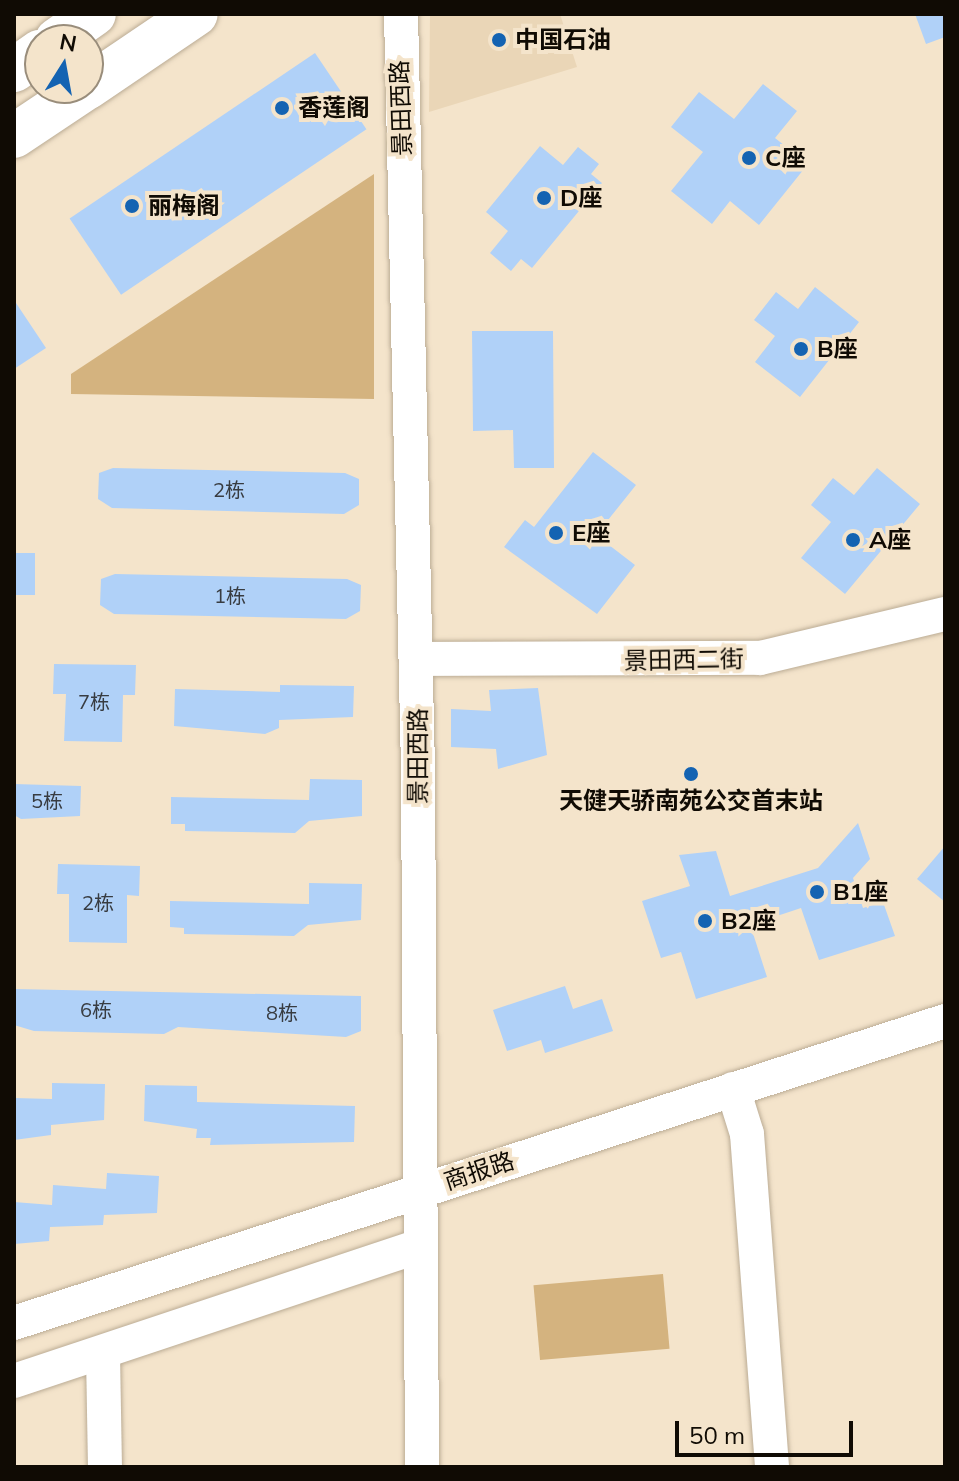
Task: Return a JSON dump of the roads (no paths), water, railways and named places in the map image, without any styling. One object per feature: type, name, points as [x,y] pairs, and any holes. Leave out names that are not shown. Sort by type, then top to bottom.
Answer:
[{"type":"main road","points":[[104,76],[196,14]]},
{"type":"main road","points":[[14,136],[62,104]]},
{"type":"street","name":"景田西路","points":[[396,25],[417,659],[417,1247],[422,1467]]},
{"type":"street","name":"景田西二街","points":[[417,659],[760,658],[945,614]]},
{"type":"street","name":"商报路","points":[[14,1323],[945,1021]]},
{"type":"street","points":[[733,1089],[747,1134],[772,1467]]},
{"type":"street","points":[[14,1381],[103,1354],[417,1247]]},
{"type":"street","points":[[103,1354],[105,1467]]},
{"type":"place","name":"中国石油","points":[[499,40]]},
{"type":"place","name":"香莲阁","points":[[282,108]]},
{"type":"place","name":"C座","points":[[749,158]]},
{"type":"place","name":"D座","points":[[544,198]]},
{"type":"place","name":"丽梅阁","points":[[132,206]]},
{"type":"place","name":"B座","points":[[801,349]]},
{"type":"place","name":"E座","points":[[556,533]]},
{"type":"place","name":"A座","points":[[853,540]]},
{"type":"place","name":"天健天骄南苑公交首末站","points":[[691,774]]},
{"type":"place","name":"B1座","points":[[817,892]]},
{"type":"place","name":"B2座","points":[[705,921]]}]
